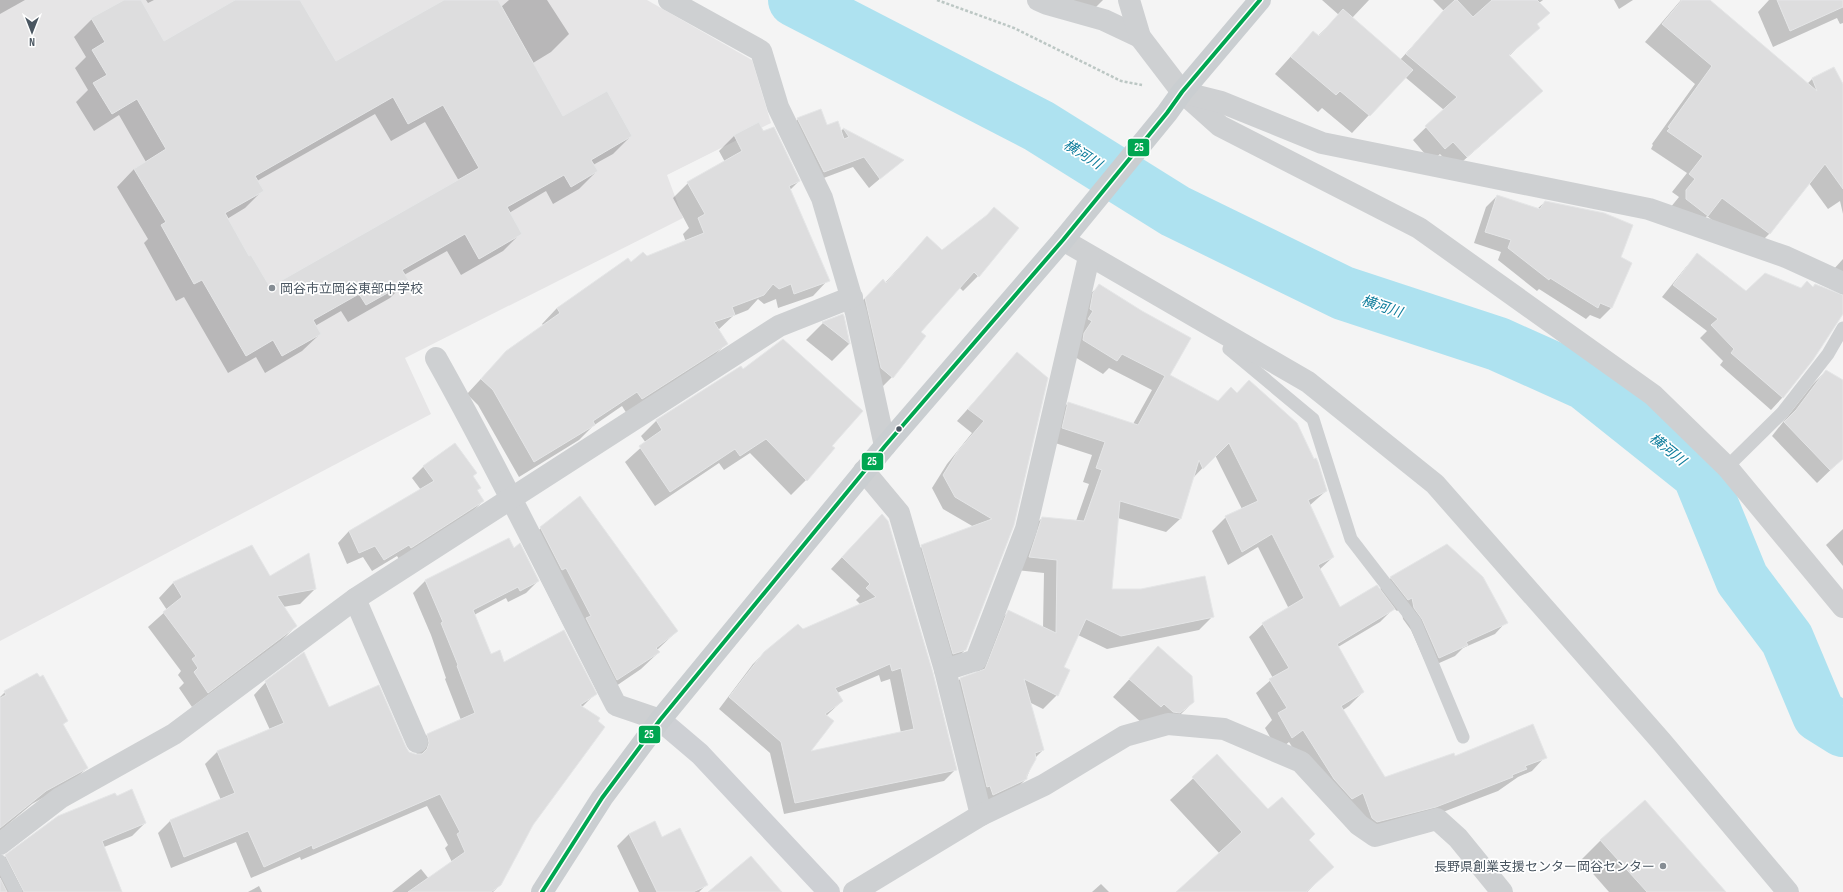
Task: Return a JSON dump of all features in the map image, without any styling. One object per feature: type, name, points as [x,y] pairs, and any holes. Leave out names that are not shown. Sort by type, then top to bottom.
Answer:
[{"type":"main road","points":[[542,892],[602,798],[660,720],[864,471],[1066,235],[1167,113],[1182,92],[1260,0]]},
{"type":"street","points":[[669,0],[762,51],[778,107],[822,198],[852,297],[885,446]]},
{"type":"street","points":[[1038,0],[1047,4],[1104,20],[1140,37]]},
{"type":"street","points":[[1129,0],[1140,37],[1182,92],[1220,126],[1419,228],[1653,395],[1727,467],[1843,607]]},
{"type":"street","points":[[1182,92],[1221,102],[1322,143],[1649,209],[1786,257],[1843,283]]},
{"type":"street","points":[[1066,235],[1089,256],[1234,338],[1308,382],[1435,484],[1661,741],[1788,892]]},
{"type":"street","points":[[945,670],[976,660],[1026,529],[1089,256]]},
{"type":"street","points":[[0,844],[60,798],[174,734],[355,599],[779,326],[852,297]]},
{"type":"street","points":[[436,358],[482,440],[510,500],[616,705],[660,720],[700,754],[829,892]]},
{"type":"street","points":[[864,471],[899,513],[945,670],[981,815]]},
{"type":"street","points":[[355,599],[417,742]]},
{"type":"street","points":[[854,892],[981,815],[1044,785],[1125,736],[1168,724],[1224,728],[1301,762],[1359,826],[1375,836],[1437,819],[1458,838],[1502,892]]},
{"type":"lane","points":[[1727,467],[1782,413],[1828,354],[1843,328]]},
{"type":"lane","points":[[1234,338],[1229,349],[1313,419],[1351,539],[1415,622],[1463,737]]},
{"type":"lane","points":[[0,861],[16,892]]},
{"type":"path","points":[[937,0],[1014,28],[1121,81],[1182,92]]},
{"type":"shaded area","name":"岡谷市立岡谷東部中学校","points":[[0,0],[647,0],[752,60],[771,123],[667,175],[683,218],[405,358],[431,414],[0,641]]},
{"type":"building","points":[[124,0],[141,0],[164,41],[235,0],[300,0],[336,61],[444,0],[498,0],[563,116],[607,91],[632,136],[591,160],[598,171],[571,187],[564,175],[507,207],[522,234],[479,259],[465,234],[402,270],[409,281],[366,305],[359,294],[313,320],[321,334],[282,356],[273,340],[246,356],[202,280],[194,284],[161,225],[166,222],[134,169],[166,149],[137,99],[112,114],[93,83],[107,75],[92,50],[105,42],[91,18]],"holes":[[[393,97],[408,124],[443,105],[479,168],[270,287],[251,255],[249,256],[225,213],[264,191],[255,176]]]},
{"type":"building","points":[[1455,0],[1457,0],[1473,17],[1492,0],[1537,0],[1550,13],[1537,24],[1540,28],[1509,55],[1543,91],[1467,157],[1453,142],[1445,149],[1425,126],[1457,97],[1406,54],[1443,11]]},
{"type":"building","points":[[1682,0],[1710,0],[1817,91],[1812,78],[1834,67],[1843,84],[1843,189],[1825,164],[1770,234],[1722,198],[1708,216],[1686,199],[1686,190],[1695,179],[1689,174],[1703,156],[1667,131],[1670,128],[1668,127],[1712,66],[1662,24]]},
{"type":"building","points":[[1777,0],[1843,0],[1843,7],[1790,31]]},
{"type":"building","points":[[1343,9],[1413,70],[1370,116],[1340,91],[1336,95],[1291,57],[1313,31],[1319,36]]},
{"type":"building","points":[[821,109],[827,125],[838,121],[844,139],[849,137],[843,128],[904,160],[880,179],[864,157],[824,172],[797,118]]},
{"type":"building","points":[[759,122],[763,131],[774,127],[800,181],[789,186],[830,281],[794,294],[791,284],[779,289],[773,284],[764,295],[732,307],[735,315],[714,322],[728,344],[642,399],[637,392],[593,421],[595,425],[534,462],[493,390],[481,379],[506,351],[560,313],[557,308],[628,258],[631,262],[643,252],[647,256],[704,233],[698,218],[705,214],[687,182],[742,151],[734,135]]},
{"type":"building","points":[[1497,195],[1540,209],[1545,201],[1604,213],[1633,225],[1621,257],[1632,263],[1612,308],[1600,303],[1598,308],[1550,278],[1549,280],[1508,248],[1511,240],[1485,232]]},
{"type":"building","points":[[994,207],[1019,228],[979,277],[974,272],[921,332],[926,336],[893,378],[881,368],[865,298],[883,279],[886,283],[927,236],[942,250],[987,215]]},
{"type":"building","points":[[1697,253],[1746,291],[1765,273],[1801,288],[1807,281],[1813,287],[1815,284],[1843,295],[1843,314],[1813,360],[1783,398],[1731,353],[1734,349],[1711,325],[1718,319],[1673,285]]},
{"type":"building","points":[[1099,284],[1142,311],[1191,338],[1170,375],[1218,401],[1231,387],[1237,393],[1249,380],[1297,423],[1314,459],[1316,458],[1318,462],[1327,491],[1308,500],[1334,557],[1318,565],[1340,607],[1377,585],[1395,609],[1337,644],[1364,692],[1341,706],[1385,777],[1454,753],[1455,756],[1533,724],[1547,758],[1525,766],[1527,769],[1512,775],[1513,777],[1436,807],[1377,822],[1372,818],[1363,793],[1352,799],[1334,779],[1303,730],[1292,738],[1278,713],[1287,708],[1269,679],[1289,668],[1262,623],[1304,598],[1272,534],[1242,552],[1225,516],[1258,501],[1229,443],[1203,469],[1199,460],[1181,519],[1120,501],[1112,589],[1141,589],[1205,576],[1214,617],[1121,636],[1086,619],[1064,667],[1070,670],[1058,696],[1024,679],[1044,750],[1035,753],[1036,759],[1027,775],[1027,779],[993,795],[990,786],[987,787],[960,678],[985,669],[1008,610],[1056,633],[1057,560],[1029,557],[1042,517],[1084,521],[1102,470],[1096,468],[1105,442],[1062,428],[1068,402],[1138,425],[1165,376],[1122,354],[1117,361],[1083,340],[1084,333],[1092,321],[1088,319],[1093,311],[1090,309],[1093,293]]},
{"type":"building","points":[[843,314],[844,316],[850,344],[822,322]]},
{"type":"building","points":[[783,339],[863,411],[832,446],[835,448],[807,481],[766,439],[740,456],[735,449],[670,492],[639,446],[662,430],[656,420],[741,366],[743,369]]},
{"type":"building","points":[[1017,352],[1048,378],[1014,525],[966,650],[953,654],[921,545],[992,519],[955,497],[943,475],[958,451],[984,421],[968,409]]},
{"type":"building","points":[[1826,370],[1843,380],[1843,459],[1830,470],[1784,422],[1796,410]]},
{"type":"building","points":[[455,443],[477,473],[473,476],[481,488],[477,490],[484,501],[411,548],[409,545],[384,560],[375,546],[359,553],[349,531],[434,481],[423,466]]},
{"type":"building","points":[[580,496],[678,631],[656,648],[660,652],[617,680],[586,618],[591,616],[566,568],[562,570],[540,527]]},
{"type":"building","points":[[882,514],[888,521],[933,673],[957,770],[795,803],[781,742],[729,697],[764,652],[798,624],[803,629],[876,597],[866,588],[870,584],[842,557]],"holes":[[[890,664],[892,671],[901,668],[914,729],[811,751],[834,721],[825,714],[843,701],[835,688]]]},
{"type":"building","points":[[509,538],[514,548],[520,543],[539,581],[520,591],[518,587],[473,610],[491,654],[500,650],[504,662],[564,630],[597,694],[580,705],[600,718],[598,721],[605,727],[533,825],[501,885],[491,892],[408,892],[465,852],[457,834],[460,832],[440,794],[313,849],[312,845],[264,867],[248,831],[184,857],[170,820],[235,793],[217,751],[284,723],[265,681],[304,652],[329,707],[379,685],[409,752],[422,754],[427,749],[429,743],[427,734],[475,713],[441,623],[443,622],[425,580]]},
{"type":"building","points":[[1447,544],[1483,577],[1508,623],[1466,642],[1468,645],[1439,658],[1422,619],[1414,608],[1412,598],[1408,600],[1390,577]]},
{"type":"building","points":[[252,545],[270,576],[309,553],[316,589],[277,596],[297,626],[208,693],[194,672],[198,668],[192,659],[196,656],[163,612],[182,597],[173,582]]},
{"type":"building","points":[[1158,646],[1192,676],[1194,702],[1180,713],[1173,712],[1164,704],[1161,707],[1129,679]]},
{"type":"building","points":[[37,673],[40,677],[43,675],[68,721],[63,724],[88,768],[46,791],[0,828],[0,698],[6,695],[4,691]]},
{"type":"building","points":[[1217,754],[1268,809],[1282,797],[1315,834],[1309,840],[1334,867],[1306,892],[1176,892],[1242,832],[1192,777]]},
{"type":"building","points":[[132,789],[146,823],[102,841],[122,892],[24,892],[5,855],[58,816],[115,793],[117,796]]},
{"type":"building","name":"長野県創業支援センター岡谷センター","points":[[1645,800],[1726,892],[1647,892],[1600,840]]},
{"type":"building","points":[[655,821],[662,837],[680,828],[708,885],[693,892],[657,892],[629,834]]},
{"type":"building","points":[[751,856],[782,892],[708,892]]},
{"type":"building","points":[[0,878],[7,892],[0,892]]},
{"type":"waterway","name":"横河川","points":[[795,0],[1039,126],[1175,211],[1343,293],[1498,344],[1585,383],[1699,474],[1742,579],[1787,639],[1819,715],[1843,730]]},
{"type":"transit line","name":"25","points":[[542,892],[602,798],[660,720],[885,446],[1063,240],[1167,113],[1182,92],[1260,0]]},
{"type":"place","name":"岡谷市立岡谷東部中学校","points":[[272,288]]},
{"type":"place","name":"長野県創業支援センター岡谷センター","points":[[1663,866]]}]
